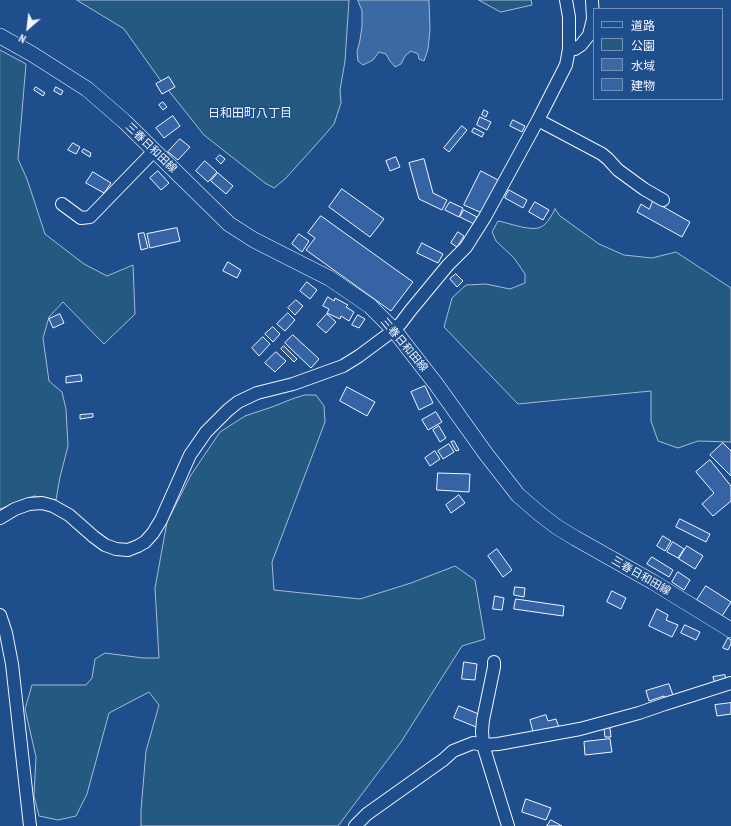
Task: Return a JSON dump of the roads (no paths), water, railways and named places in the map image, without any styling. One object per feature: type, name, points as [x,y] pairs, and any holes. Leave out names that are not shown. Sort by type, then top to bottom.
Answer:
[{"type":"main road","name":"三春日和田線","points":[[0,36],[87,88],[124,121],[229,224],[254,240],[329,278],[370,306],[394,330],[518,495],[540,514],[557,527],[653,582],[731,630]]},
{"type":"street","points":[[0,518],[15,509],[29,504],[42,503],[53,506],[69,515],[105,545],[116,549],[128,550],[138,546],[145,542],[153,533],[161,520],[190,455],[197,444],[206,432],[228,410],[238,402],[257,392],[293,384],[343,366],[394,330],[470,241],[485,217],[538,120],[566,65],[569,17],[566,0]]},
{"type":"street","points":[[568,49],[575,49],[581,45],[588,35],[593,19],[592,0]]},
{"type":"street","points":[[538,120],[602,154],[618,170],[644,189],[663,200]]},
{"type":"street","points":[[62,204],[81,218],[90,217],[154,151]]},
{"type":"street","points":[[0,615],[6,633],[12,664],[30,826]]},
{"type":"street","points":[[494,662],[483,720],[483,745],[508,826]]},
{"type":"street","points":[[355,826],[367,814],[454,751],[473,744],[498,744],[580,729],[639,714],[731,683]]},
{"type":"water","points":[[358,0],[429,0],[430,30],[428,49],[424,61],[419,59],[418,54],[411,51],[405,56],[401,64],[395,67],[386,54],[379,52],[373,60],[363,65],[358,61],[357,52],[362,26],[362,11]]},
{"type":"district","name":"日和田町八丁目","points":[[250,114]]}]
